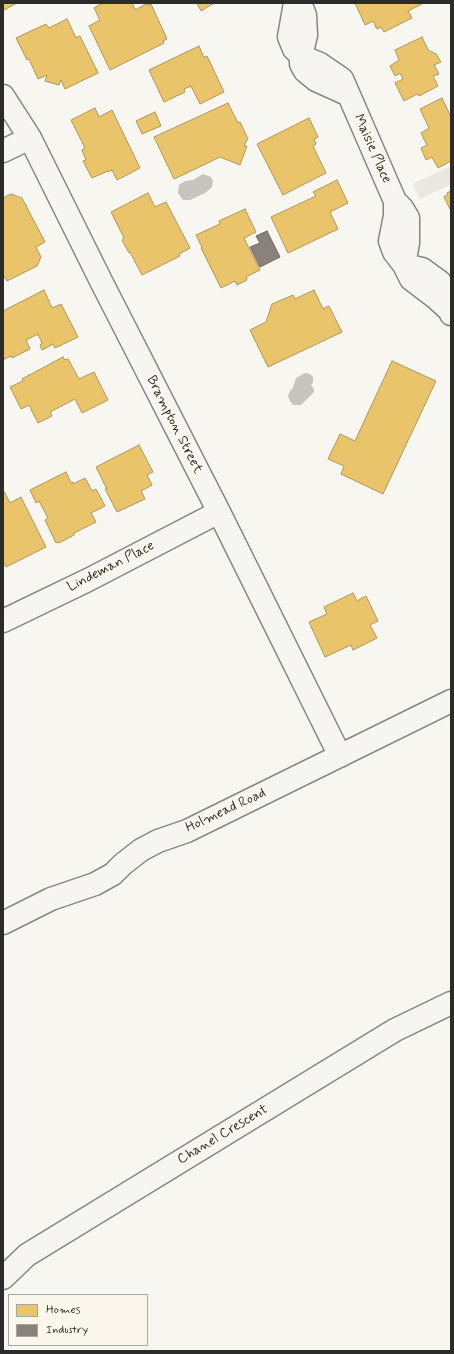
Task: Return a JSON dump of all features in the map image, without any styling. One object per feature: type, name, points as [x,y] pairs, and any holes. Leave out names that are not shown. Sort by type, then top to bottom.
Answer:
[{"type":"street","name":"Maisie Place","points":[[295,3],[289,38],[294,49],[302,56],[320,64],[342,78],[395,201],[395,216],[390,241],[394,252],[404,265],[411,279],[436,298],[450,312]]},
{"type":"street","points":[[300,3],[305,16],[306,35],[302,56]]},
{"type":"street","name":"Brampton Street","points":[[3,96],[30,138],[123,325],[219,512],[340,756]]},
{"type":"street","points":[[3,151],[30,138]]},
{"type":"street","name":"Lindeman Place","points":[[3,621],[88,580],[219,512]]},
{"type":"street","name":"Holmead Road","points":[[3,923],[51,900],[95,884],[113,874],[141,850],[158,841],[187,831],[451,701]]},
{"type":"street","name":"Chanel Crescent","points":[[3,1278],[27,1255],[395,1030],[451,1004]]},
{"type":"shaded area","points":[[451,166],[451,184],[420,199],[413,184]]},
{"type":"shaded area","points":[[203,174],[211,177],[213,181],[212,187],[205,193],[190,200],[183,200],[178,193],[179,185],[185,181],[193,180]]},
{"type":"shaded area","points":[[305,373],[310,374],[313,377],[313,382],[311,385],[314,392],[301,405],[293,405],[288,396],[293,388],[296,378]]},
{"type":"building: Homes","points":[[3,3],[17,3],[4,10]]},
{"type":"building: Homes","points":[[103,3],[132,3],[135,10],[146,4],[151,4],[167,39],[163,41],[164,43],[110,70],[89,26],[100,20],[94,8]]},
{"type":"building: Homes","points":[[197,3],[214,3],[201,11]]},
{"type":"building: Homes","points":[[355,3],[422,4],[408,11],[412,18],[384,32],[381,27],[377,29],[373,21],[365,25]]},
{"type":"building: Homes","points":[[67,19],[76,38],[80,36],[98,73],[65,89],[61,80],[59,85],[45,81],[47,75],[38,79],[29,59],[27,60],[16,38],[46,24],[49,28]]},
{"type":"building: Homes","points":[[422,37],[428,50],[436,54],[441,62],[434,65],[439,74],[433,76],[438,86],[419,96],[417,94],[404,101],[395,83],[403,79],[400,73],[395,76],[390,66],[399,60],[395,50]]},
{"type":"building: Homes","points":[[199,46],[204,58],[207,56],[224,92],[200,104],[191,86],[184,89],[185,92],[164,102],[149,70]]},
{"type":"building: Homes","points":[[442,98],[451,117],[451,161],[438,168],[432,157],[426,160],[421,148],[427,145],[421,133],[429,128],[420,109]]},
{"type":"building: Homes","points":[[228,103],[238,123],[240,122],[248,139],[244,146],[247,146],[240,165],[220,157],[174,179],[154,137]]},
{"type":"building: Homes","points":[[95,108],[99,117],[112,110],[140,168],[117,180],[112,170],[92,178],[83,161],[86,160],[82,150],[85,148],[71,120]]},
{"type":"building: Homes","points":[[155,112],[161,126],[142,134],[136,121]]},
{"type":"building: Homes","points":[[309,118],[318,137],[314,139],[316,144],[313,146],[326,173],[283,195],[257,144]]},
{"type":"building: Homes","points":[[337,180],[348,203],[330,212],[338,229],[288,253],[271,217],[316,196],[313,192]]},
{"type":"building: Homes","points":[[451,191],[451,211],[444,197]]},
{"type":"building: Homes","points":[[148,193],[155,207],[166,202],[190,248],[179,254],[180,256],[142,275],[122,240],[124,238],[111,212]]},
{"type":"building: Homes","points":[[11,194],[22,198],[45,242],[36,247],[41,257],[37,266],[7,281],[3,274],[3,198]]},
{"type":"building: Homes","points":[[245,209],[256,232],[244,238],[260,270],[246,277],[247,280],[237,285],[235,281],[221,288],[196,235],[220,224],[219,221]]},
{"type":"building: Homes","points":[[44,290],[52,308],[61,304],[78,337],[55,348],[53,344],[42,350],[40,345],[42,343],[38,334],[26,340],[30,349],[12,358],[11,356],[3,360],[3,311]]},
{"type":"building: Homes","points":[[314,290],[323,309],[329,306],[342,332],[268,367],[250,330],[266,322],[272,304],[293,295],[295,299]]},
{"type":"building: Homes","points":[[63,357],[65,360],[68,359],[79,379],[94,372],[108,400],[82,413],[75,399],[50,412],[52,416],[38,423],[29,405],[21,409],[10,387]]},
{"type":"building: Homes","points":[[392,361],[436,381],[383,494],[341,474],[344,466],[328,459],[340,434],[355,441]]},
{"type":"building: Homes","points":[[139,445],[153,472],[147,475],[152,485],[141,491],[145,499],[117,512],[96,467]]},
{"type":"building: Homes","points":[[66,472],[71,483],[73,482],[73,484],[85,478],[92,491],[96,489],[105,506],[91,513],[96,522],[74,533],[74,535],[59,543],[56,543],[45,520],[48,518],[39,501],[36,503],[30,490]]},
{"type":"building: Homes","points":[[3,490],[10,503],[21,497],[46,547],[6,567],[3,561]]},
{"type":"building: Homes","points":[[353,593],[357,601],[366,596],[378,621],[370,625],[377,638],[353,650],[351,645],[325,657],[309,622],[327,614],[324,607]]},
{"type":"building: Industry","points":[[267,231],[280,257],[260,267],[250,247],[260,243],[256,236]]}]
